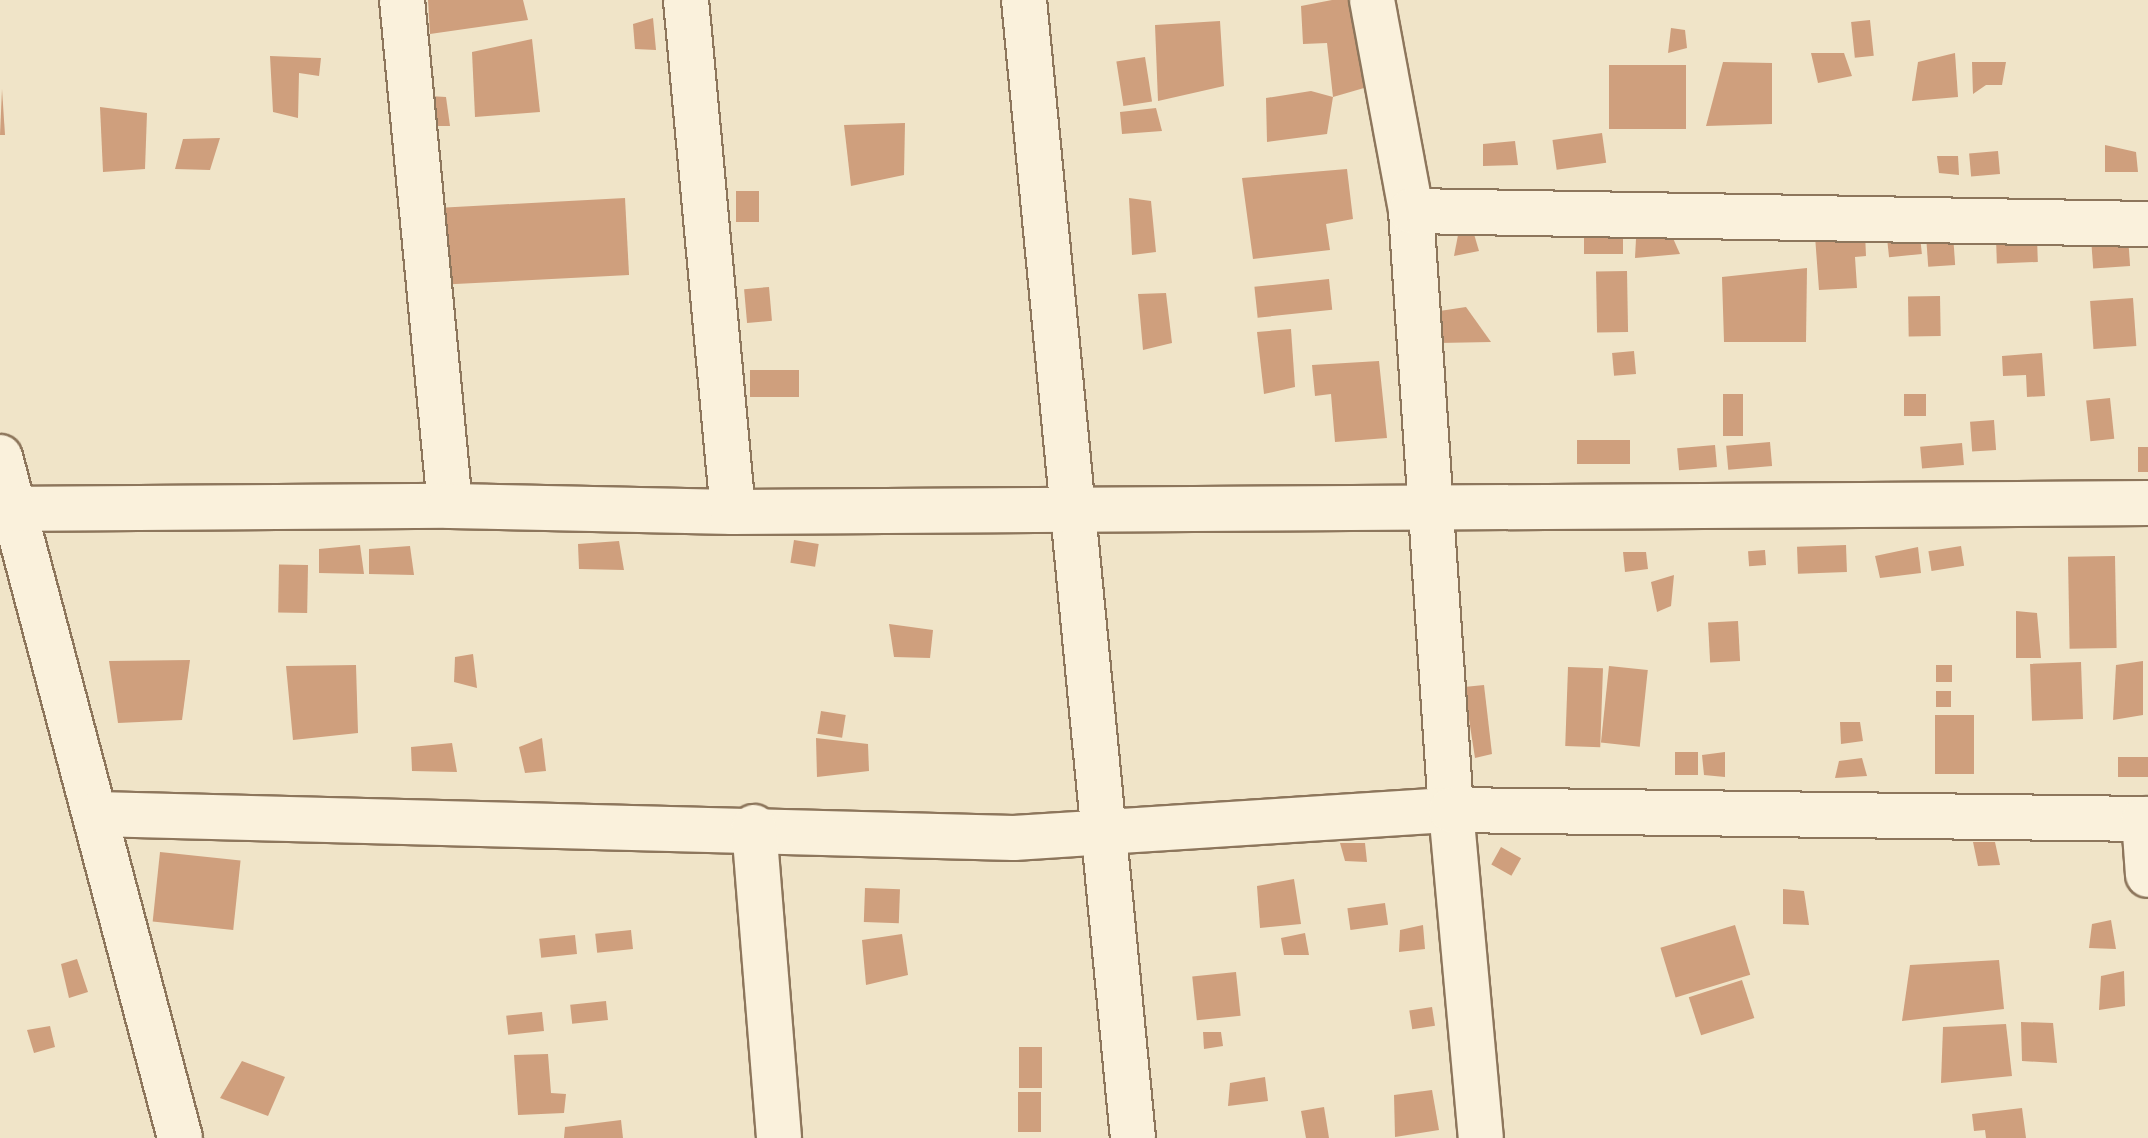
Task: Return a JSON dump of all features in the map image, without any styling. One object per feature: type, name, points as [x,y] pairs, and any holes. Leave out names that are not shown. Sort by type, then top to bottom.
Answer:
[{"type":"street","points":[[402,0],[450,506]]},
{"type":"street","points":[[686,0],[733,512]]},
{"type":"street","points":[[1024,0],[1133,1138]]},
{"type":"street","points":[[1372,0],[1411,211],[1451,810],[1481,1138]]},
{"type":"street","points":[[1411,211],[2148,224]]},
{"type":"street","points":[[0,457],[7,509],[97,814],[178,1129],[217,1138]]},
{"type":"street","points":[[7,509],[450,506],[733,512],[2148,503]]},
{"type":"street","points":[[97,814],[754,827],[1014,838],[1102,836],[1451,810],[2146,819],[2148,875]]},
{"type":"street","points":[[754,827],[779,1138]]},
{"type":"building","points":[[428,0],[523,0],[528,20],[430,34]]},
{"type":"building","points":[[1332,0],[1353,0],[1364,88],[1333,97],[1327,43],[1303,44],[1301,6]]},
{"type":"building","points":[[653,18],[656,50],[635,49],[633,24]]},
{"type":"building","points":[[1870,20],[1874,56],[1855,58],[1851,22]]},
{"type":"building","points":[[1220,21],[1224,86],[1158,101],[1155,25]]},
{"type":"building","points":[[1671,28],[1685,30],[1687,48],[1668,53]]},
{"type":"building","points":[[532,39],[540,112],[475,117],[472,52]]},
{"type":"building","points":[[1811,53],[1844,53],[1852,76],[1818,83]]},
{"type":"building","points":[[1955,53],[1958,97],[1912,101],[1918,62]]},
{"type":"building","points":[[270,56],[321,58],[319,76],[299,73],[298,118],[273,112]]},
{"type":"building","points":[[1145,57],[1152,101],[1123,106],[1116,62]]},
{"type":"building","points":[[1723,62],[1772,63],[1772,124],[1706,126]]},
{"type":"building","points":[[1972,62],[2006,62],[2002,85],[1986,85],[1973,94]]},
{"type":"building","points":[[1609,65],[1686,65],[1686,129],[1609,129]]},
{"type":"building","points":[[2,89],[5,135],[0,135]]},
{"type":"building","points":[[1311,91],[1333,97],[1327,134],[1267,142],[1266,98]]},
{"type":"building","points":[[429,96],[446,97],[450,126],[430,126]]},
{"type":"building","points":[[100,107],[147,113],[145,169],[103,172]]},
{"type":"building","points":[[1156,108],[1162,131],[1122,134],[1120,112]]},
{"type":"building","points":[[905,123],[904,175],[851,186],[844,125]]},
{"type":"building","points":[[1602,133],[1606,163],[1557,170],[1552,140]]},
{"type":"building","points":[[220,138],[210,170],[175,169],[183,139]]},
{"type":"building","points":[[1515,141],[1518,165],[1483,166],[1483,144]]},
{"type":"building","points":[[2105,145],[2136,152],[2138,172],[2105,172]]},
{"type":"building","points":[[1998,151],[2000,174],[1971,176],[1969,154]]},
{"type":"building","points":[[1937,156],[1958,156],[1959,175],[1939,173]]},
{"type":"building","points":[[1347,169],[1353,219],[1326,224],[1330,250],[1253,259],[1242,178]]},
{"type":"building","points":[[736,191],[759,191],[759,222],[736,222]]},
{"type":"building","points":[[625,198],[629,275],[445,285],[441,208]]},
{"type":"building","points":[[1129,198],[1151,201],[1156,252],[1132,255]]},
{"type":"building","points":[[1584,233],[1623,233],[1623,254],[1584,254]]},
{"type":"building","points":[[1865,233],[1866,256],[1855,257],[1857,288],[1819,290],[1815,236]]},
{"type":"building","points":[[1474,234],[1479,251],[1454,256],[1458,235]]},
{"type":"building","points":[[1953,234],[1955,265],[1928,267],[1926,236]]},
{"type":"building","points":[[1672,236],[1680,254],[1635,258],[1636,239]]},
{"type":"building","points":[[1920,236],[1922,254],[1889,257],[1887,239]]},
{"type":"building","points":[[2128,236],[2130,266],[2093,269],[2091,239]]},
{"type":"building","points":[[2037,238],[2038,262],[1997,263],[1996,239]]},
{"type":"building","points":[[1807,268],[1806,342],[1724,342],[1722,277]]},
{"type":"building","points":[[1627,271],[1628,332],[1597,333],[1596,272]]},
{"type":"building","points":[[1329,279],[1332,310],[1258,318],[1254,287]]},
{"type":"building","points":[[769,287],[772,321],[747,323],[744,289]]},
{"type":"building","points":[[1166,293],[1172,343],[1143,350],[1138,294]]},
{"type":"building","points":[[1940,296],[1941,336],[1909,337],[1908,297]]},
{"type":"building","points":[[2133,298],[2136,346],[2093,349],[2090,301]]},
{"type":"building","points":[[1466,307],[1491,342],[1438,343],[1433,312]]},
{"type":"building","points":[[1291,329],[1295,387],[1264,394],[1257,332]]},
{"type":"building","points":[[1634,351],[1636,374],[1614,376],[1612,353]]},
{"type":"building","points":[[2042,353],[2045,396],[2027,397],[2026,375],[2003,376],[2002,356]]},
{"type":"building","points":[[1379,361],[1387,438],[1335,442],[1331,394],[1315,396],[1312,365]]},
{"type":"building","points":[[750,370],[799,370],[799,397],[750,397]]},
{"type":"building","points":[[1723,394],[1743,394],[1743,436],[1723,436]]},
{"type":"building","points":[[1904,394],[1926,394],[1926,416],[1904,416]]},
{"type":"building","points":[[2110,398],[2114,439],[2090,441],[2086,401]]},
{"type":"building","points":[[1994,420],[1996,450],[1972,452],[1970,422]]},
{"type":"building","points":[[1577,440],[1630,440],[1630,464],[1577,464]]},
{"type":"building","points":[[1770,442],[1772,466],[1728,470],[1726,446]]},
{"type":"building","points":[[1962,443],[1964,465],[1922,469],[1920,447]]},
{"type":"building","points":[[1715,445],[1717,467],[1679,470],[1677,448]]},
{"type":"building","points":[[2138,447],[2148,447],[2148,472],[2138,472]]},
{"type":"building","points":[[794,540],[819,544],[815,567],[790,563]]},
{"type":"building","points":[[619,541],[624,570],[579,569],[578,544]]},
{"type":"building","points":[[360,545],[364,574],[319,573],[319,549]]},
{"type":"building","points":[[1846,545],[1847,572],[1798,574],[1797,547]]},
{"type":"building","points":[[410,546],[414,575],[369,574],[369,549]]},
{"type":"building","points":[[1961,546],[1964,566],[1932,571],[1928,551]]},
{"type":"building","points":[[1918,547],[1921,573],[1880,578],[1875,556]]},
{"type":"building","points":[[1765,550],[1766,565],[1749,566],[1748,551]]},
{"type":"building","points":[[1623,552],[1646,552],[1648,569],[1625,572]]},
{"type":"building","points":[[2115,556],[2117,648],[2070,649],[2068,557]]},
{"type":"building","points":[[279,564],[308,565],[307,613],[278,612]]},
{"type":"building","points":[[1674,575],[1671,606],[1657,612],[1651,582]]},
{"type":"building","points":[[2016,611],[2037,613],[2041,658],[2016,658]]},
{"type":"building","points":[[1738,621],[1740,661],[1710,663],[1708,623]]},
{"type":"building","points":[[889,624],[933,630],[930,658],[894,657]]},
{"type":"building","points":[[473,654],[477,688],[454,682],[455,657]]},
{"type":"building","points":[[190,660],[182,720],[118,723],[109,661]]},
{"type":"building","points":[[2143,661],[2143,715],[2113,720],[2116,665]]},
{"type":"building","points":[[2081,662],[2083,719],[2032,721],[2030,664]]},
{"type":"building","points":[[356,665],[358,733],[293,740],[286,666]]},
{"type":"building","points":[[1936,665],[1952,665],[1952,682],[1936,682]]},
{"type":"building","points":[[1609,666],[1648,670],[1640,747],[1601,743]]},
{"type":"building","points":[[1568,667],[1603,668],[1600,747],[1565,746]]},
{"type":"building","points":[[1484,685],[1492,754],[1475,758],[1464,687]]},
{"type":"building","points":[[1936,691],[1951,691],[1951,707],[1936,707]]},
{"type":"building","points":[[821,711],[846,715],[842,738],[817,734]]},
{"type":"building","points":[[1935,715],[1974,715],[1974,774],[1935,774]]},
{"type":"building","points":[[1840,722],[1860,722],[1863,741],[1841,744]]},
{"type":"building","points":[[542,738],[546,771],[525,773],[519,747]]},
{"type":"building","points":[[816,738],[868,744],[869,771],[817,777]]},
{"type":"building","points":[[452,743],[457,772],[412,771],[411,747]]},
{"type":"building","points":[[1675,752],[1698,752],[1698,775],[1675,775]]},
{"type":"building","points":[[1725,752],[1725,777],[1704,775],[1702,755]]},
{"type":"building","points":[[2118,757],[2148,757],[2148,777],[2118,777]]},
{"type":"building","points":[[1862,758],[1867,776],[1835,778],[1839,761]]},
{"type":"building","points":[[1973,842],[1995,842],[2000,865],[1978,866]]},
{"type":"building","points":[[1340,843],[1365,843],[1367,862],[1345,861]]},
{"type":"building","points":[[1501,847],[1521,858],[1511,876],[1491,864]]},
{"type":"building","points":[[160,852],[241,860],[233,930],[153,922]]},
{"type":"building","points":[[1294,879],[1301,924],[1260,928],[1257,886]]},
{"type":"building","points":[[865,888],[900,889],[899,923],[864,922]]},
{"type":"building","points":[[1783,889],[1804,891],[1809,925],[1783,924]]},
{"type":"building","points":[[1385,903],[1388,925],[1350,930],[1347,908]]},
{"type":"building","points":[[2111,920],[2116,949],[2089,948],[2092,924]]},
{"type":"building","points":[[1423,925],[1425,949],[1399,952],[1400,930]]},
{"type":"building","points":[[1735,925],[1750,975],[1676,998],[1660,948]]},
{"type":"building","points":[[631,930],[633,949],[597,953],[595,934]]},
{"type":"building","points":[[1305,933],[1309,955],[1284,955],[1281,938]]},
{"type":"building","points":[[902,934],[908,975],[866,985],[862,940]]},
{"type":"building","points":[[575,935],[577,954],[541,958],[539,939]]},
{"type":"building","points":[[77,959],[88,992],[69,998],[61,964]]},
{"type":"building","points":[[1999,960],[2004,1009],[1902,1021],[1910,965]]},
{"type":"building","points":[[2124,971],[2125,1006],[2099,1010],[2101,976]]},
{"type":"building","points":[[1236,972],[1241,1016],[1197,1020],[1192,977]]},
{"type":"building","points":[[1742,980],[1754,1018],[1701,1035],[1689,997]]},
{"type":"building","points":[[606,1001],[608,1020],[572,1024],[570,1005]]},
{"type":"building","points":[[1432,1007],[1435,1026],[1412,1029],[1409,1011]]},
{"type":"building","points":[[542,1012],[544,1031],[508,1035],[506,1016]]},
{"type":"building","points":[[2021,1022],[2053,1023],[2057,1063],[2022,1061]]},
{"type":"building","points":[[2006,1024],[2012,1076],[1941,1083],[1943,1027]]},
{"type":"building","points":[[50,1026],[55,1047],[34,1053],[27,1030]]},
{"type":"building","points":[[1203,1032],[1221,1032],[1223,1046],[1204,1049]]},
{"type":"building","points":[[1019,1047],[1042,1047],[1042,1088],[1019,1088]]},
{"type":"building","points":[[548,1054],[551,1093],[566,1094],[564,1113],[518,1115],[514,1055]]},
{"type":"building","points":[[242,1061],[285,1077],[268,1116],[220,1098]]},
{"type":"building","points":[[1265,1077],[1268,1101],[1228,1106],[1230,1083]]},
{"type":"building","points":[[1432,1090],[1439,1130],[1395,1137],[1394,1095]]},
{"type":"building","points":[[1018,1092],[1041,1092],[1041,1132],[1018,1132]]},
{"type":"building","points":[[1324,1107],[1329,1138],[1306,1138],[1301,1111]]},
{"type":"building","points":[[2022,1108],[2026,1138],[1986,1138],[1985,1130],[1974,1131],[1972,1114]]},
{"type":"building","points":[[621,1120],[623,1138],[564,1138],[565,1127]]}]
